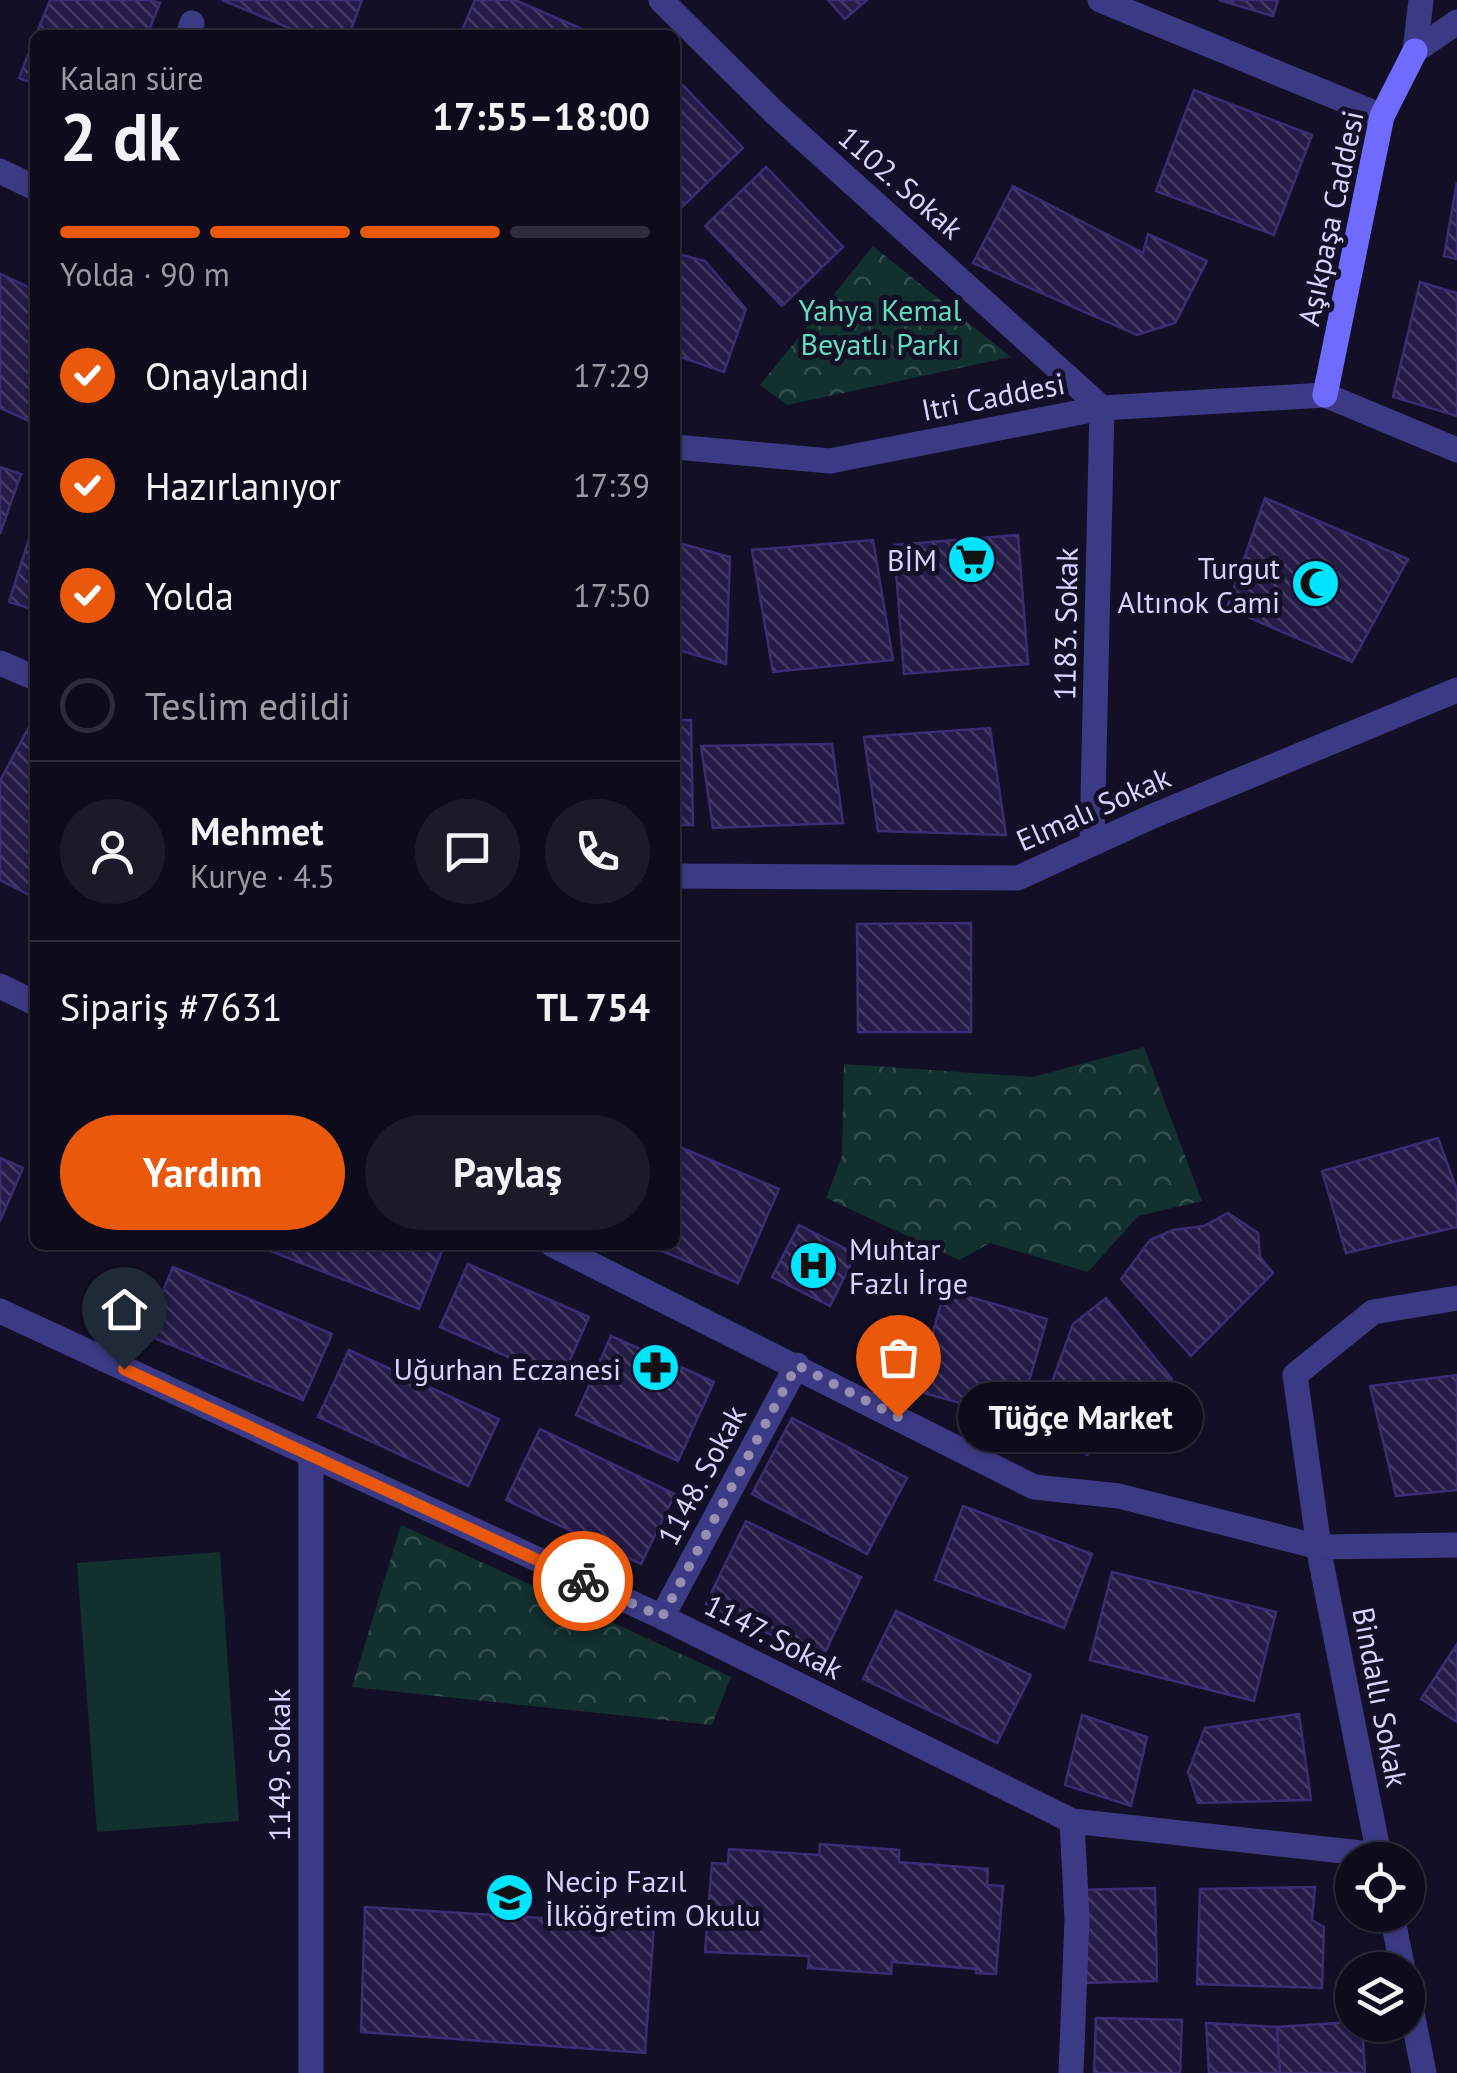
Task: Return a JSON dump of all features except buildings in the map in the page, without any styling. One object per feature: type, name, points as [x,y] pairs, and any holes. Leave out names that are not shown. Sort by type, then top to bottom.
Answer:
[{"type":"street","name":"1102. Sokak","points":[[661,0],[776,115],[1102,408]]},
{"type":"street","points":[[1100,0],[1382,116]]},
{"type":"street","name":"Aşıkpaşa Caddesi","points":[[1325,395],[1382,116],[1415,51],[1422,0]]},
{"type":"street","points":[[1415,51],[1457,22]]},
{"type":"street","points":[[0,171],[30,186]]},
{"type":"street","name":"Itri Caddesi","points":[[680,447],[830,461],[1102,408],[1325,395]]},
{"type":"street","points":[[1325,395],[1457,450]]},
{"type":"street","name":"1183. Sokak","points":[[1092,842],[1102,408]]},
{"type":"street","points":[[0,663],[30,676]]},
{"type":"street","name":"Elmalı Sokak","points":[[680,876],[1018,878],[1092,842],[1457,690]]},
{"type":"street","points":[[0,986],[30,1001]]},
{"type":"street","points":[[563,1250],[1034,1488],[1119,1496],[1319,1547],[1457,1544]]},
{"type":"street","name":"Bindallı Sokak","points":[[1377,1842],[1319,1547],[1295,1375],[1372,1312],[1457,1298]]},
{"type":"street","name":"1147. Sokak","points":[[0,1312],[662,1617],[1072,1821],[1335,1852]]},
{"type":"street","name":"1148. Sokak","points":[[662,1617],[797,1365]]},
{"type":"street","name":"1149. Sokak","points":[[310,2073],[311,1457]]},
{"type":"street","points":[[1071,2073],[1077,1919],[1072,1821]]},
{"type":"street","points":[[1418,2042],[1424,2073]]},
{"type":"green space","name":"Yahya Kemal Beyatlı Parkı","points":[[873,246],[1011,357],[787,405],[760,385]]},
{"type":"green space","points":[[1144,1047],[1202,1201],[1138,1216],[1088,1272],[990,1243],[959,1260],[826,1198],[842,1156],[844,1064],[1033,1077]]},
{"type":"green space","points":[[401,1525],[731,1677],[712,1725],[352,1687]]},
{"type":"green space","points":[[220,1552],[239,1821],[97,1832],[77,1563]]},
{"type":"way so far","points":[[583,1581],[662,1617],[797,1365],[898,1417]]},
{"type":"place","name":"BİM","points":[[972,559]]},
{"type":"place","name":"Turgut Altınok Cami","points":[[1315,584]]},
{"type":"place","name":"Muhtar Fazlı İrge","points":[[814,1265]]},
{"type":"place","name":"Uğurhan Eczanesi","points":[[656,1368]]},
{"type":"place","name":"Tüğçe Market","points":[[898,1417]]},
{"type":"place","name":"Necip Fazıl İlköğretim Okulu","points":[[510,1897]]},
{"type":"route","points":[[124,1369],[583,1581]]}]
